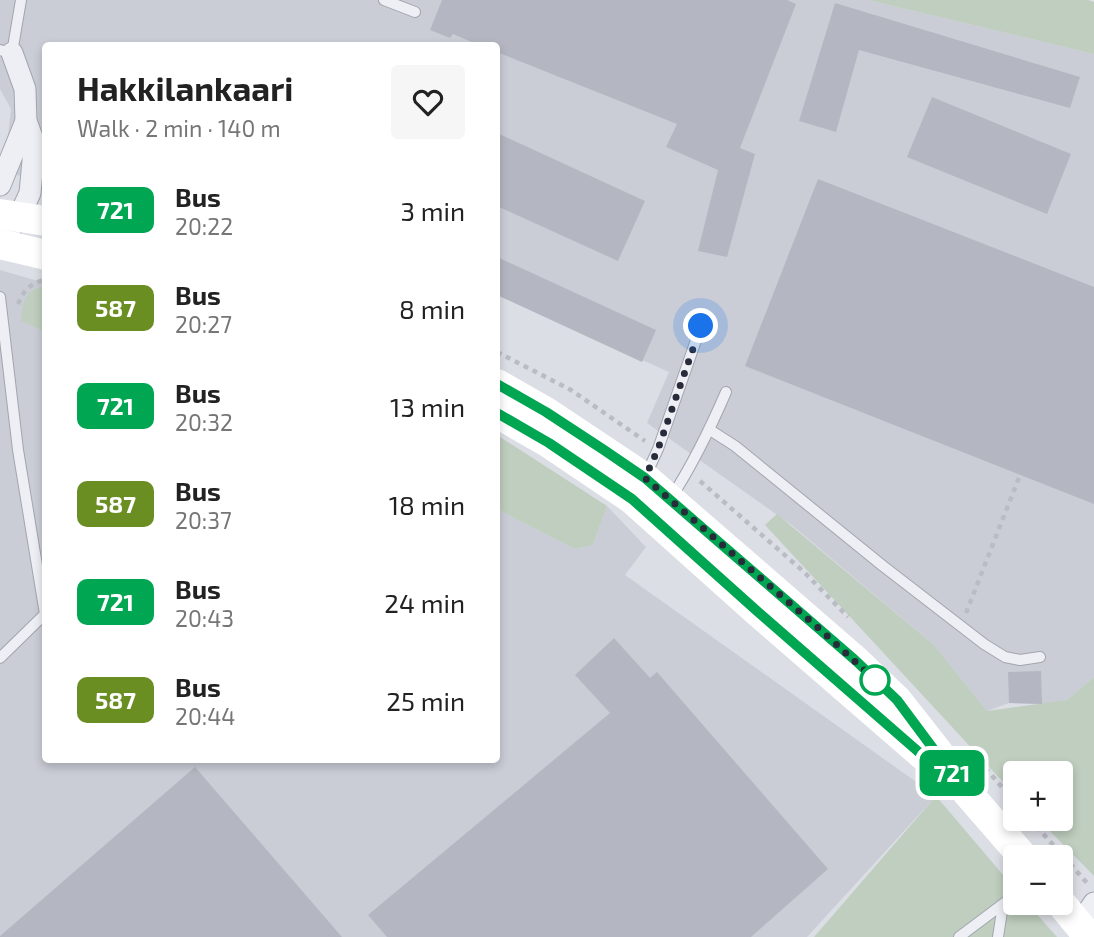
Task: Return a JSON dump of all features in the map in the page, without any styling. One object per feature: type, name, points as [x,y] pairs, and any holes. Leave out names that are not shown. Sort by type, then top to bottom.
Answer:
[{"type":"main road","points":[[0,244],[42,253]]},
{"type":"main road","points":[[500,386],[546,412],[663,509],[846,652],[897,700],[958,782],[1013,845]]},
{"type":"main road","points":[[500,415],[638,488]]},
{"type":"main road","points":[[1072,915],[1089,934]]},
{"type":"street","points":[[0,244],[21,217],[30,192],[33,161],[33,140],[26,121],[25,89],[6,52]]},
{"type":"street","points":[[0,185],[26,121]]},
{"type":"street","points":[[1089,934],[1090,909],[1094,904]]},
{"type":"lane","points":[[6,52],[21,0]]},
{"type":"lane","points":[[384,0],[415,12]]},
{"type":"lane","points":[[0,297],[18,450],[42,601]]},
{"type":"lane","points":[[638,488],[658,449],[701,326]]},
{"type":"lane","points":[[663,509],[689,471],[726,392]]},
{"type":"lane","points":[[710,429],[961,626],[1005,657],[1020,660],[1040,657]]},
{"type":"lane","points":[[0,658],[42,616]]},
{"type":"lane","points":[[959,937],[1003,905]]},
{"type":"lane","points":[[998,937],[1003,905]]},
{"type":"path","points":[[961,626],[1020,474]]},
{"type":"path","points":[[1041,831],[1094,890]]},
{"type":"shaded area","points":[[0,0],[868,0],[1094,54],[1094,677],[1067,700],[1042,704],[1009,703],[987,711],[934,645],[793,526],[647,423],[669,372],[500,296],[500,42],[42,42],[42,178],[4,174],[11,109],[0,89]]},
{"type":"shaded area","points":[[0,270],[42,282],[42,286],[30,291],[21,321],[42,331],[42,763],[500,763],[500,511],[575,549],[593,545],[607,506],[646,547],[625,575],[936,796],[807,937],[0,937]]},
{"type":"green space","points":[[868,0],[1088,0],[1094,2],[1094,54]]},
{"type":"green space","points":[[42,286],[42,331],[21,321],[23,304],[30,291]]},
{"type":"green space","points":[[500,437],[607,506],[593,545],[575,549],[500,511]]},
{"type":"green space","points":[[777,514],[934,645],[987,711],[1067,700],[1094,677],[1094,876],[1073,855],[1073,845],[1064,845],[1050,831],[1073,831],[1073,761],[1003,761],[1003,782],[765,525]]},
{"type":"green space","points":[[936,796],[1003,875],[1003,915],[1038,915],[1057,937],[814,937]]},
{"type":"building","points":[[442,0],[787,0],[796,4],[740,148],[755,154],[727,257],[698,251],[718,170],[666,147],[677,124],[500,53],[500,42],[472,42],[453,34],[450,38],[430,30]]},
{"type":"building","points":[[835,3],[1080,77],[1070,108],[859,50],[836,132],[799,121]]},
{"type":"building","points":[[932,97],[1071,154],[1047,214],[907,157]]},
{"type":"building","points":[[500,134],[645,201],[618,261],[500,207]]},
{"type":"building","points":[[818,179],[1094,287],[1094,504],[745,366]]},
{"type":"building","points":[[500,258],[656,330],[642,362],[500,296]]},
{"type":"building","points":[[614,638],[650,678],[657,672],[828,869],[751,937],[387,937],[368,915],[610,713],[575,675]]},
{"type":"building","points":[[1041,671],[1042,704],[1009,703],[1008,672]]},
{"type":"building","points":[[195,767],[342,937],[0,937],[0,936]]},
{"type":"bus line","name":"721","points":[[500,386],[546,412],[645,478],[855,660],[897,700],[958,782],[921,754],[632,499],[549,443],[500,415]]},
{"type":"route","points":[[701,326],[658,449],[645,478],[875,680]]}]
